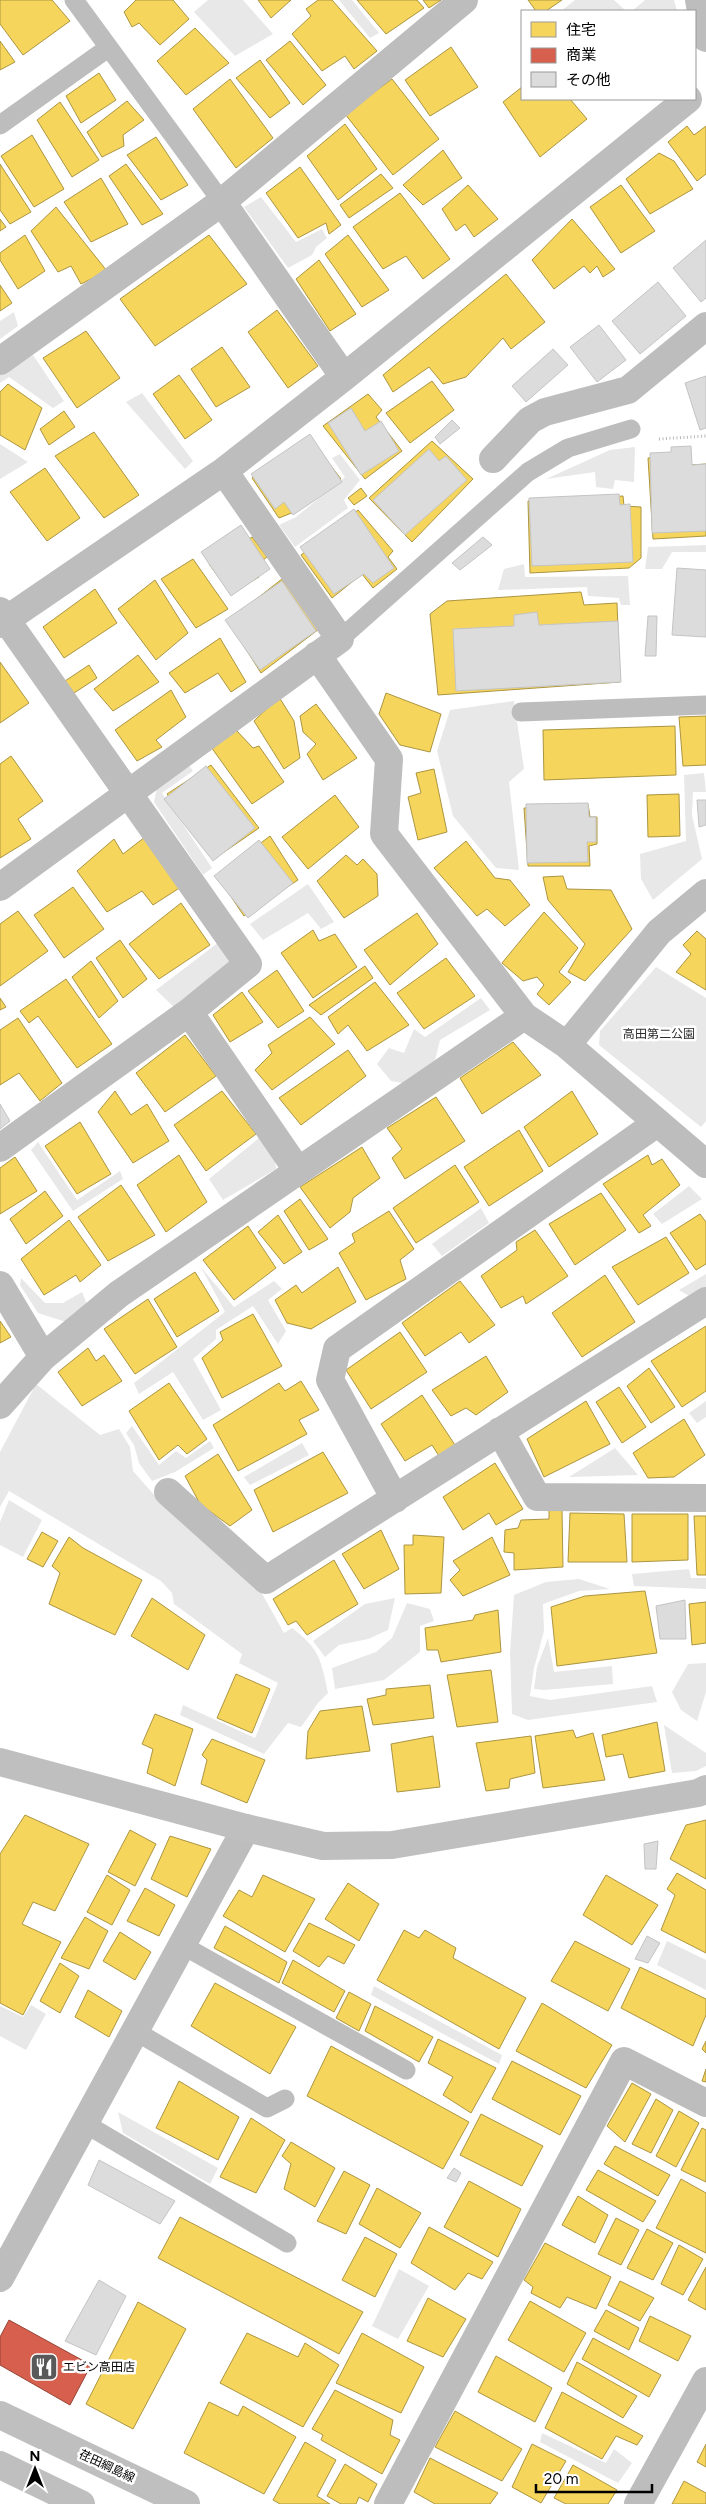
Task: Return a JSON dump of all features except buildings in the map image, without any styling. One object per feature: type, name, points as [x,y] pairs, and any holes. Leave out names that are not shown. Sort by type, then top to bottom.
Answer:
[{"type":"street","points":[[0,361],[222,202],[464,0]]},
{"type":"street","points":[[699,0],[706,38]]},
{"type":"street","points":[[0,1148],[189,1012],[248,964],[129,792],[2,619],[224,470],[344,377],[687,100]]},
{"type":"street","points":[[222,202],[344,377]]},
{"type":"street","points":[[494,459],[530,420],[545,412],[628,390],[706,326]]},
{"type":"street","points":[[0,887],[340,639],[224,470]]},
{"type":"street","points":[[317,655],[389,759],[384,834],[524,1016],[567,1045],[706,1164]]},
{"type":"street","points":[[567,1045],[659,932],[706,893]]},
{"type":"street","points":[[189,1012],[298,1171]]},
{"type":"street","points":[[0,1405],[43,1357],[119,1294],[524,1016]]},
{"type":"street","points":[[395,1499],[330,1380],[337,1349],[657,1123]]},
{"type":"street","points":[[0,1285],[43,1357]]},
{"type":"street","points":[[168,1492],[266,1580],[706,1301]]},
{"type":"street","points":[[500,1431],[538,1497],[706,1498]]},
{"type":"street","points":[[0,1762],[246,1828],[324,1846],[392,1845],[698,1793],[706,1789]]},
{"type":"street","points":[[0,2278],[246,1828]]},
{"type":"street","points":[[388,2504],[624,2061],[706,2103]]},
{"type":"street","points":[[638,2504],[706,2382]]},
{"type":"street","name":"荏田綱島線","points":[[0,2415],[186,2504]]},
{"type":"street","points":[[0,2464],[81,2504]]},
{"type":"lane","points":[[74,0],[222,202]]},
{"type":"lane","points":[[0,125],[108,48]]},
{"type":"lane","points":[[340,639],[528,472],[568,448],[631,429]]},
{"type":"lane","points":[[521,712],[706,705]]},
{"type":"lane","points":[[182,1944],[406,2070]]},
{"type":"lane","points":[[135,2031],[267,2108],[285,2100]]},
{"type":"lane","points":[[84,2124],[287,2243]]},
{"type":"path","points":[[631,429],[652,439],[706,436]]},
{"type":"green space","points":[[208,0],[243,0],[273,34],[235,56],[194,12]]},
{"type":"green space","points":[[339,0],[352,0],[379,33],[370,38]]},
{"type":"green space","points":[[575,0],[614,0],[625,10],[562,10]]},
{"type":"green space","points":[[645,0],[674,0],[677,10],[633,10]]},
{"type":"green space","points":[[261,197],[296,242],[322,229],[327,238],[316,247],[312,255],[288,268],[244,207]]},
{"type":"green space","points":[[14,312],[18,326],[0,339],[0,321]]},
{"type":"green space","points":[[33,355],[64,401],[53,408],[9,377],[0,383],[0,372]]},
{"type":"green space","points":[[142,393],[193,461],[185,469],[126,402]]},
{"type":"green space","points":[[0,444],[28,462],[0,479]]},
{"type":"green space","points":[[635,447],[634,482],[615,480],[613,489],[596,487],[595,472],[546,479],[610,450]]},
{"type":"green space","points":[[340,454],[360,480],[344,500],[348,508],[295,547],[279,525],[296,517],[345,477],[332,458]]},
{"type":"green space","points":[[706,545],[706,552],[672,552],[662,569],[645,569],[648,547]]},
{"type":"green space","points":[[524,564],[525,577],[628,576],[630,605],[621,605],[619,598],[588,596],[587,587],[498,590],[504,569]]},
{"type":"green space","points":[[514,701],[524,769],[509,782],[519,870],[496,868],[453,816],[437,751],[450,710]]},
{"type":"green space","points":[[188,764],[193,771],[162,793],[212,868],[203,875],[154,802],[158,782]]},
{"type":"green space","points":[[704,773],[706,792],[693,792],[692,815],[702,859],[653,900],[641,879],[640,854],[686,841],[684,775]]},
{"type":"green space","points":[[308,884],[334,922],[321,929],[308,913],[263,940],[250,924]]},
{"type":"green space","points":[[219,942],[232,964],[174,1007],[156,990]]},
{"type":"green space","name":"高田第二公園","points":[[656,967],[706,998],[706,1121],[701,1127],[599,1045],[600,1031]]},
{"type":"green space","points":[[481,998],[490,1010],[440,1040],[435,1060],[402,1083],[391,1081],[377,1064],[389,1048],[404,1053],[414,1029],[425,1037]]},
{"type":"green space","points":[[259,1138],[275,1157],[276,1169],[223,1200],[209,1179]]},
{"type":"green space","points":[[38,1142],[77,1200],[120,1171],[123,1179],[73,1211],[31,1150]]},
{"type":"green space","points":[[689,1186],[702,1199],[662,1224],[653,1214]]},
{"type":"green space","points":[[481,1208],[489,1223],[442,1256],[432,1244]]},
{"type":"green space","points":[[201,1267],[234,1307],[274,1281],[282,1289],[268,1300],[286,1331],[278,1344],[253,1306],[216,1330],[216,1339],[193,1359],[221,1410],[203,1420],[173,1372],[139,1394],[134,1383],[225,1312]]},
{"type":"green space","points":[[706,1274],[706,1287],[689,1296],[679,1290]]},
{"type":"green space","points":[[21,1278],[45,1303],[63,1303],[82,1292],[88,1307],[66,1322],[38,1313],[20,1285]]},
{"type":"green space","points":[[36,1384],[100,1435],[119,1429],[130,1447],[133,1471],[156,1497],[260,1590],[284,1633],[292,1628],[314,1649],[321,1663],[328,1693],[318,1703],[301,1727],[288,1723],[264,1754],[180,1715],[183,1705],[255,1738],[278,1683],[239,1663],[242,1654],[174,1604],[172,1593],[161,1581],[9,1491],[0,1507],[0,1452]]},
{"type":"green space","points":[[706,1401],[706,1417],[697,1423],[689,1413]]},
{"type":"green space","points":[[132,1426],[159,1465],[176,1451],[186,1458],[210,1441],[214,1448],[175,1472],[152,1481],[139,1463],[134,1445],[126,1433]]},
{"type":"green space","points":[[302,1443],[309,1455],[250,1485],[244,1477]]},
{"type":"green space","points":[[615,1448],[638,1475],[569,1477]]},
{"type":"green space","points":[[9,1500],[42,1520],[23,1557],[0,1545],[0,1522]]},
{"type":"green space","points":[[689,1569],[691,1578],[706,1578],[706,1589],[634,1586],[632,1574]]},
{"type":"green space","points":[[579,1579],[610,1589],[579,1591],[543,1604],[544,1631],[534,1668],[530,1696],[550,1700],[652,1686],[657,1702],[528,1720],[512,1714],[510,1653],[514,1595],[546,1582]]},
{"type":"green space","points":[[395,1598],[388,1630],[368,1639],[339,1645],[325,1657],[313,1641],[365,1604]]},
{"type":"green space","points":[[407,1603],[430,1609],[434,1621],[420,1626],[420,1652],[384,1680],[335,1689],[332,1668],[376,1652],[392,1638]]},
{"type":"green space","points":[[548,1638],[554,1672],[612,1666],[613,1684],[544,1690],[534,1689],[537,1667]]},
{"type":"green space","points":[[706,1663],[706,1692],[697,1721],[681,1710],[672,1692],[688,1664]]},
{"type":"green space","points":[[664,1725],[706,1753],[706,1766],[696,1771],[672,1773]]},
{"type":"green space","points":[[667,1941],[706,1960],[706,1990],[657,1965]]},
{"type":"green space","points":[[374,1986],[502,2055],[499,2064],[371,1995]]},
{"type":"green space","points":[[31,2005],[46,2014],[26,2050],[0,2036],[0,2006],[23,2017]]},
{"type":"green space","points":[[118,2112],[218,2168],[210,2184],[123,2133]]},
{"type":"green space","points":[[399,2269],[429,2286],[398,2339],[372,2326]]},
{"type":"green space","points":[[542,2433],[606,2463],[614,2449],[632,2463],[618,2483],[540,2442]]},
{"type":"place","name":"エビン高田店","points":[[44,2367]]}]
